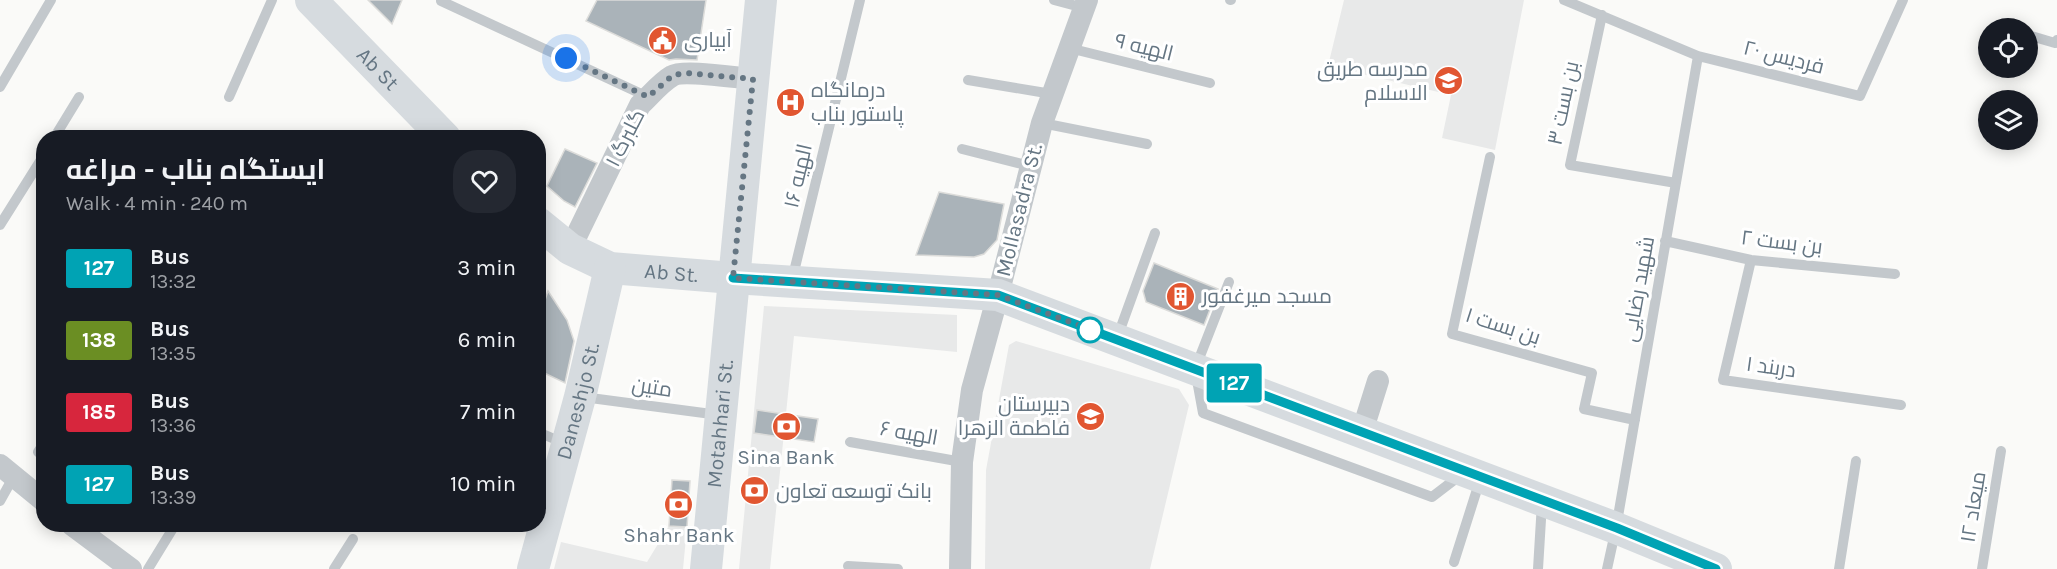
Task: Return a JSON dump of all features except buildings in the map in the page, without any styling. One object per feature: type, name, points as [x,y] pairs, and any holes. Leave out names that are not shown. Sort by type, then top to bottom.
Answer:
[{"type":"main road","name":"Ab St","points":[[310,0],[437,130]]},
{"type":"main road","name":"Motahhari St.","points":[[706,569],[760,0]]},
{"type":"main road","points":[[546,230],[570,249],[610,268]]},
{"type":"main road","name":"Ab St.","points":[[610,268],[733,278],[795,269],[998,295],[1617,528],[1716,569]]},
{"type":"main road","name":"Daneshjo St.","points":[[546,479],[552,438],[580,397],[610,268]]},
{"type":"main road","name":"Daneshjo St.","points":[[533,569],[538,532]]},
{"type":"street","name":"Mollasadra St.","points":[[960,569],[962,462],[972,390],[1042,123],[1086,4]]},
{"type":"street","name":"گلبرگ ۱","points":[[570,249],[640,105],[648,97],[673,75],[686,73],[753,79]]},
{"type":"street","points":[[1362,432],[1378,381]]},
{"type":"street","points":[[7,471],[36,495]]},
{"type":"street","points":[[81,532],[131,569]]},
{"type":"lane","points":[[0,87],[51,0]]},
{"type":"lane","points":[[229,97],[272,0]]},
{"type":"lane","name":"الهیه ۱۶","points":[[795,269],[860,0]]},
{"type":"lane","points":[[1054,0],[1086,4]]},
{"type":"lane","name":"فردیس ۲۰","points":[[1564,0],[1698,56],[1860,96],[1903,0]]},
{"type":"lane","points":[[441,1],[648,97]]},
{"type":"lane","name":"بن بست ۳","points":[[1602,15],[1570,165],[1676,183]]},
{"type":"lane","points":[[2038,38],[2055,43],[2057,40]]},
{"type":"lane","name":"الهیه ۹","points":[[1069,48],[1210,83]]},
{"type":"lane","name":"شهید رضایی","points":[[1607,569],[1617,528],[1698,56]]},
{"type":"lane","points":[[968,80],[1052,94]]},
{"type":"lane","points":[[59,130],[79,97]]},
{"type":"lane","points":[[1042,123],[1148,144]]},
{"type":"lane","points":[[962,149],[1030,166]]},
{"type":"lane","name":"بن بست ۱","points":[[1491,157],[1452,334],[1592,373],[1584,409],[1635,420]]},
{"type":"lane","points":[[0,225],[36,168]]},
{"type":"lane","points":[[1117,340],[1155,233]]},
{"type":"lane","name":"بن بست ۲","points":[[1665,242],[1751,260],[1895,274]]},
{"type":"lane","name":"دربند ۱","points":[[1751,260],[1723,380],[1901,405]]},
{"type":"lane","points":[[1228,282],[1195,369],[1203,413],[1432,497],[1474,474]]},
{"type":"lane","name":"متین","points":[[580,397],[720,415]]},
{"type":"lane","name":"الهیه ۶","points":[[849,442],[962,462]]},
{"type":"lane","name":"میعاد ۱۲","points":[[1983,569],[2001,451]]},
{"type":"lane","points":[[1839,569],[1856,461]]},
{"type":"lane","points":[[0,501],[7,471]]},
{"type":"lane","points":[[1454,562],[1474,474]]},
{"type":"lane","points":[[1538,569],[1542,500]]},
{"type":"lane","points":[[148,569],[171,532]]},
{"type":"lane","points":[[334,569],[352,539]]},
{"type":"lane","points":[[848,566],[898,569]]},
{"type":"shaded area","name":"مدرسه طریق الاسلام","points":[[1344,0],[1524,0],[1495,150],[1442,138],[1451,95],[1328,66]]},
{"type":"shaded area","points":[[764,306],[957,315],[957,352],[794,336],[770,569],[739,569]]},
{"type":"shaded area","points":[[1016,341],[1179,389],[1189,405],[1150,569],[985,569],[986,470],[1009,345]]},
{"type":"shaded area","points":[[669,526],[687,527],[683,569],[554,569],[561,542],[647,562]]},
{"type":"bus line","name":"127","points":[[733,278],[998,295],[1617,528],[1716,569]]},
{"type":"place","name":"آبیاری","points":[[663,40]]},
{"type":"place","name":"مدرسه طریق الاسلام","points":[[1449,81]]},
{"type":"place","name":"درمانگاه پاستور بناب","points":[[790,102]]},
{"type":"place","name":"مسجد میرغفور","points":[[1181,296]]},
{"type":"place","name":"دبیرستان فاطمة الزهرا","points":[[1091,416]]},
{"type":"place","name":"Sina Bank","points":[[786,426]]},
{"type":"place","name":"بانک توسعه تعاون","points":[[755,491]]},
{"type":"place","name":"Shahr Bank","points":[[679,504]]},
{"type":"route","points":[[566,58],[648,97],[673,75],[686,73],[753,79],[733,278],[998,295],[1097,332],[1090,330]]}]
